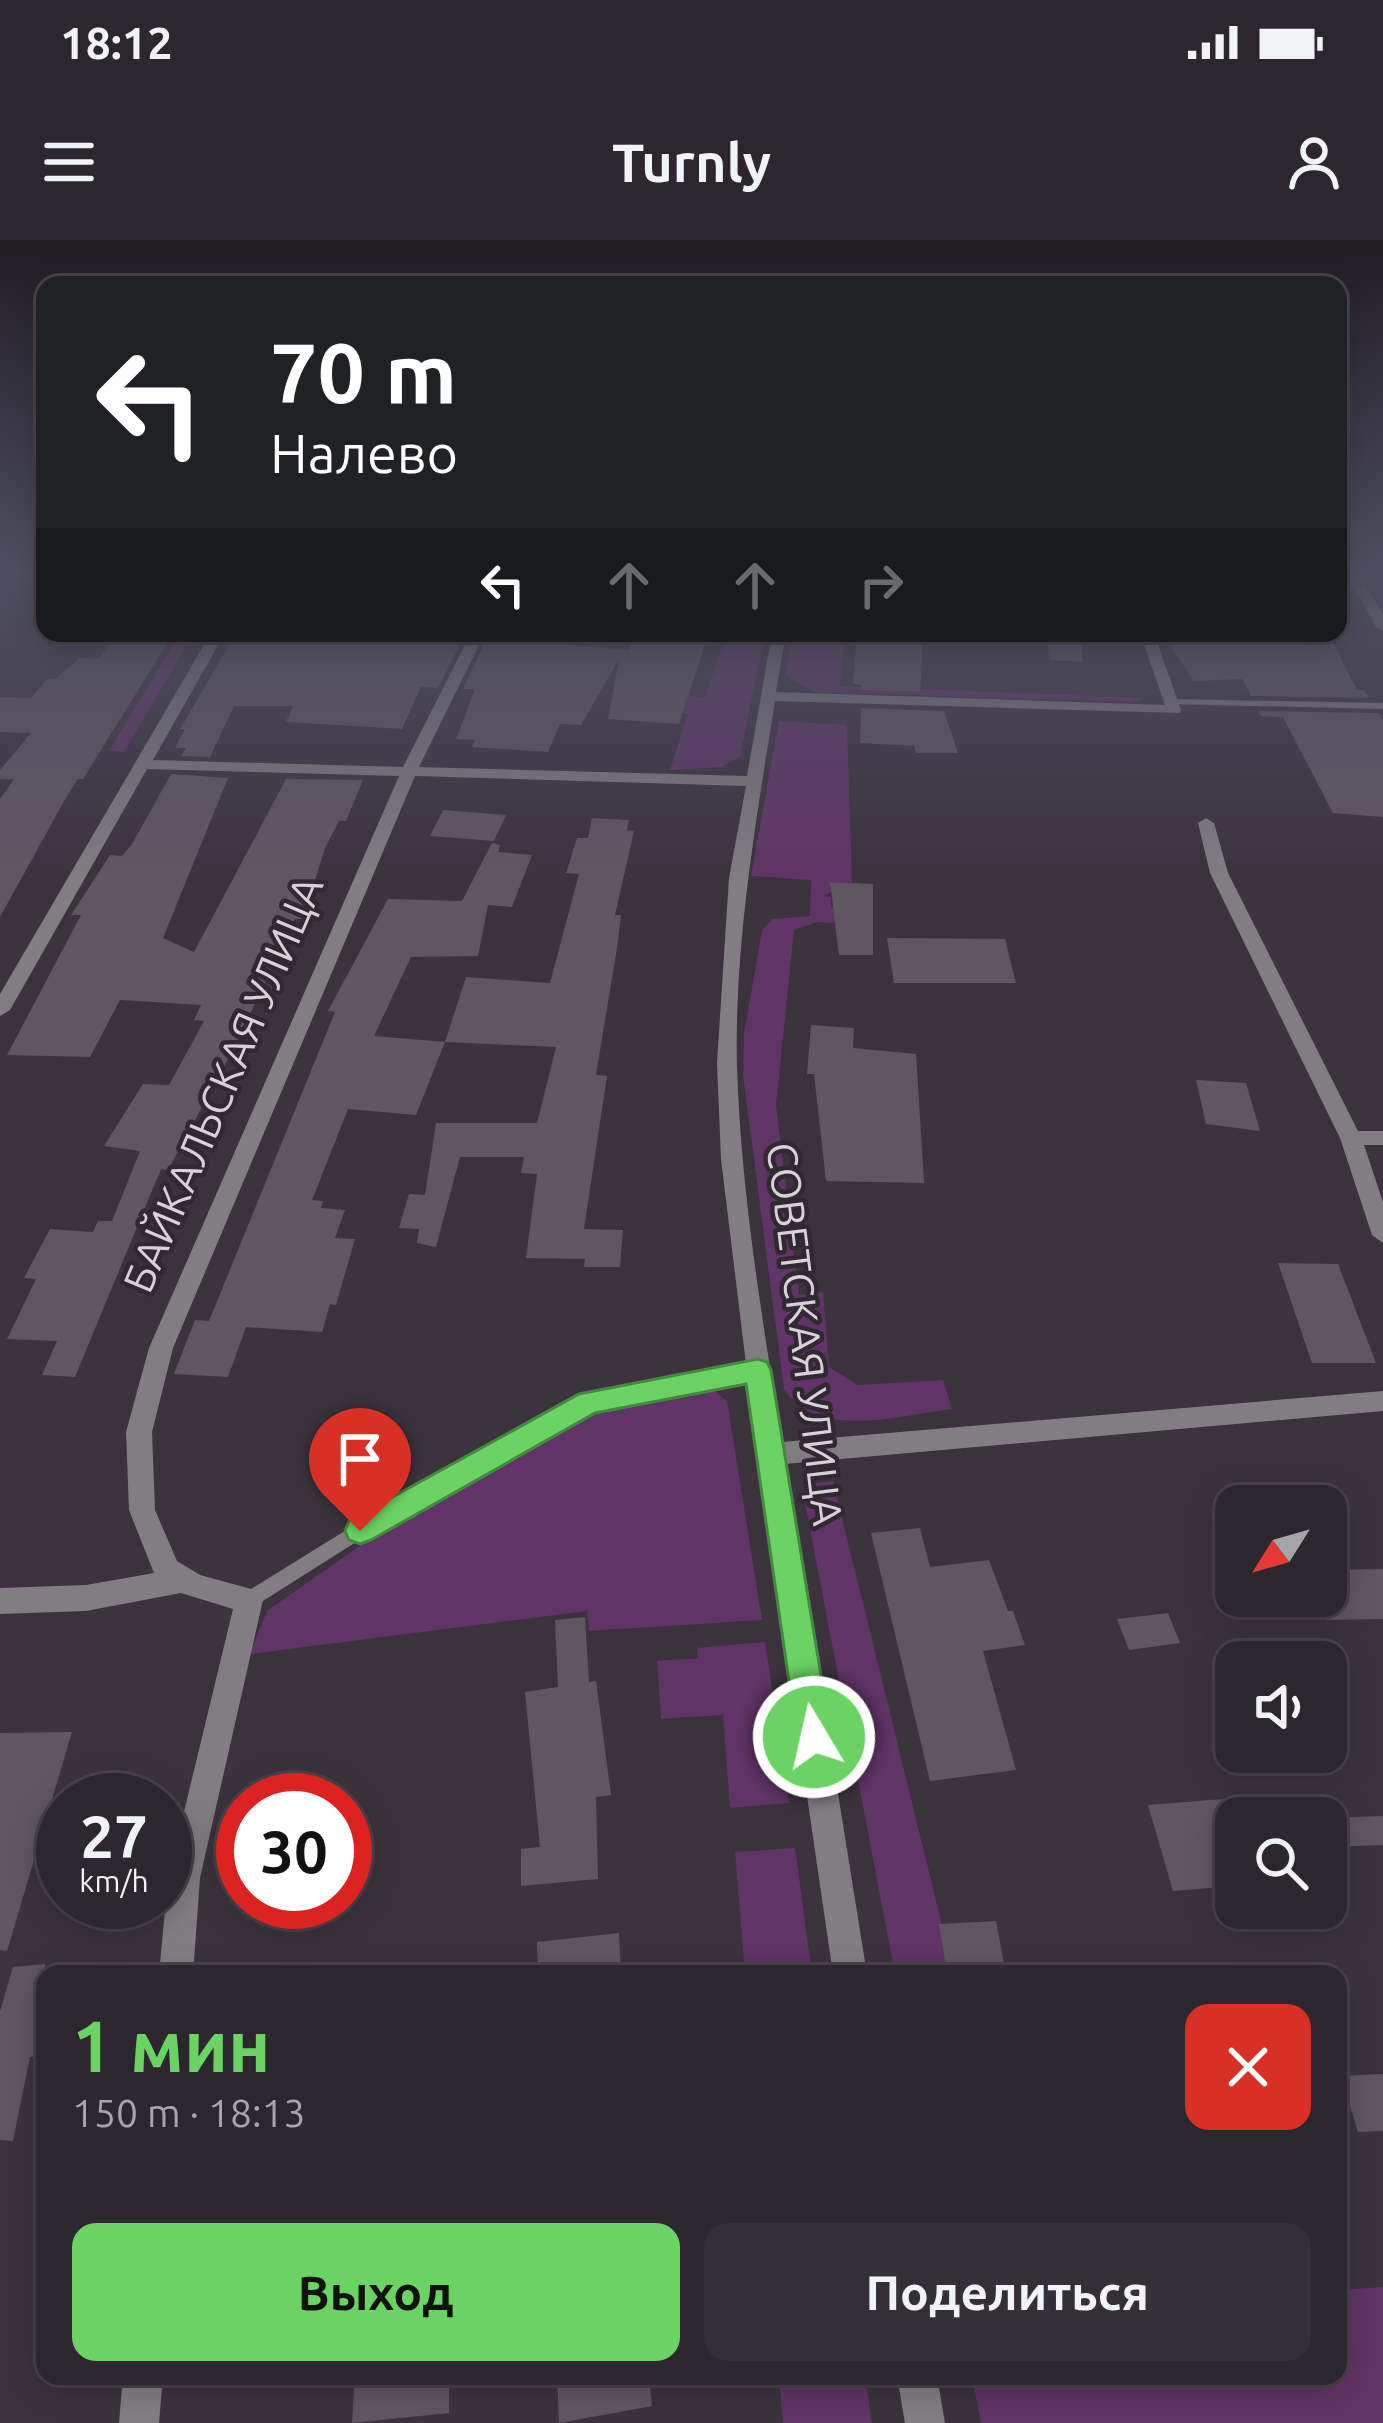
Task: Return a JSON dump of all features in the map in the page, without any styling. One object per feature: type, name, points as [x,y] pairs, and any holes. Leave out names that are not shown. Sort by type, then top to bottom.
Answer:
[{"type":"street","points":[[0,1010],[193,676]]},
{"type":"street","name":"БАЙКАЛЬСКАЯ УЛИЦА","points":[[183,1580],[167,1570],[142,1510],[140,1432],[161,1348],[411,772],[457,676]]},
{"type":"street","name":"СОВЕТСКАЯ УЛИЦА","points":[[771,676],[738,878],[727,1063],[732,1159],[770,1454],[849,1965]]},
{"type":"street","points":[[767,696],[1173,706],[1163,676]]},
{"type":"street","points":[[141,764],[753,782]]},
{"type":"street","points":[[1206,823],[1220,873],[1351,1138],[1383,1234]]},
{"type":"street","points":[[1351,1138],[1383,1138]]},
{"type":"street","points":[[770,1454],[1383,1401]]},
{"type":"street","points":[[0,1601],[86,1598],[183,1580],[249,1600],[184,1878],[177,1965]]},
{"type":"street","points":[[139,2423],[141,2385]]},
{"type":"street","points":[[919,2385],[926,2423]]},
{"type":"lane","points":[[1173,706],[1383,706]]},
{"type":"lane","points":[[249,1600],[399,1506],[589,1402],[758,1370]]},
{"type":"shaded area","points":[[155,676],[169,676],[124,752],[109,751]]},
{"type":"shaded area","points":[[712,676],[756,676],[740,757],[721,767],[670,770],[688,714],[678,712],[684,696],[705,697]]},
{"type":"shaded area","points":[[786,676],[841,676],[840,686],[1144,698],[1133,702],[813,692]]},
{"type":"shaded area","points":[[779,721],[847,725],[852,883],[831,882],[831,892],[824,896],[831,897],[831,907],[858,908],[862,925],[817,922],[794,930],[776,1105],[799,1295],[823,1292],[829,1367],[858,1385],[943,1380],[952,1409],[839,1420],[799,1405],[784,1389],[743,1075],[744,1034],[762,930],[772,919],[810,916],[811,880],[751,876]]},
{"type":"shaded area","points":[[688,1382],[710,1387],[727,1401],[762,1620],[589,1631],[587,1611],[250,1654],[267,1611],[489,1455],[590,1405]]},
{"type":"shaded area","points":[[833,1481],[952,1965],[893,1965],[803,1492],[815,1483]]},
{"type":"shaded area","points":[[765,1642],[789,1803],[730,1808],[723,1715],[661,1719],[657,1661],[698,1658],[697,1648]]},
{"type":"shaded area","points":[[795,1848],[811,1965],[744,1965],[735,1852]]},
{"type":"shaded area","points":[[1383,2287],[1383,2423],[981,2423],[974,2385],[1347,2385],[1347,2289]]},
{"type":"shaded area","points":[[780,2385],[866,2385],[872,2423],[783,2423]]},
{"type":"building","points":[[147,676],[63,803],[0,917],[0,799],[14,779],[0,779],[0,770],[31,733],[0,732],[0,697],[31,698],[47,679]]},
{"type":"building","points":[[211,676],[444,676],[438,688],[421,687],[402,729],[286,722],[293,706],[234,706],[210,757],[181,756],[186,748],[175,748],[185,729],[180,729]]},
{"type":"building","points":[[469,676],[609,676],[581,725],[560,724],[548,752],[472,747],[475,740],[456,739],[475,689],[463,689]]},
{"type":"building","points":[[616,676],[695,676],[679,724],[608,719]]},
{"type":"building","points":[[854,676],[921,676],[920,692],[861,690],[861,685],[853,684]]},
{"type":"building","points":[[1191,676],[1350,676],[1357,690],[1364,690],[1369,698],[1251,696],[1242,679],[1194,681]]},
{"type":"building","points":[[861,708],[944,711],[958,753],[916,753],[914,746],[860,743]]},
{"type":"building","points":[[1258,711],[1379,713],[1383,721],[1383,817],[1333,813],[1283,717],[1261,716]]},
{"type":"building","points":[[171,774],[228,778],[163,938],[194,952],[286,779],[363,780],[346,821],[339,821],[325,848],[303,919],[295,919],[235,1046],[168,1170],[161,1169],[75,1377],[42,1375],[57,1341],[7,1339],[36,1279],[24,1278],[50,1229],[93,1232],[98,1221],[112,1221],[140,1151],[104,1146],[143,1084],[169,1085],[204,1021],[194,1020],[201,1005],[120,1000],[90,1057],[7,1055],[81,915],[71,915],[110,855],[122,856],[132,844]]},
{"type":"building","points":[[443,810],[506,815],[494,841],[430,836]]},
{"type":"building","points":[[592,818],[629,820],[627,830],[634,831],[615,915],[621,915],[596,1075],[607,1076],[584,1229],[623,1230],[620,1267],[584,1267],[585,1259],[526,1258],[537,1174],[521,1173],[524,1157],[460,1157],[436,1247],[417,1243],[419,1229],[399,1228],[409,1194],[425,1195],[436,1123],[537,1123],[556,1047],[445,1042],[466,977],[550,983],[579,874],[566,873],[577,838],[588,838]]},
{"type":"building","points":[[492,843],[500,845],[498,852],[532,855],[512,907],[488,905],[478,956],[411,957],[374,1036],[445,1042],[416,1115],[348,1109],[312,1200],[323,1201],[321,1208],[345,1210],[335,1238],[355,1239],[336,1305],[330,1304],[322,1332],[246,1327],[228,1377],[174,1374],[195,1320],[209,1321],[335,1012],[328,1011],[388,899],[462,901]]},
{"type":"building","points":[[830,882],[873,884],[873,955],[839,955]]},
{"type":"building","points":[[887,938],[1005,939],[1016,983],[894,983]]},
{"type":"building","points":[[811,1025],[854,1028],[853,1048],[916,1054],[924,1183],[826,1181],[814,1074],[807,1074]]},
{"type":"building","points":[[1196,1080],[1246,1083],[1260,1131],[1206,1124]]},
{"type":"building","points":[[1278,1263],[1338,1264],[1376,1363],[1312,1363]]},
{"type":"building","points":[[920,1528],[930,1567],[989,1560],[1008,1611],[1013,1611],[1025,1645],[983,1651],[1016,1770],[930,1781],[871,1533]]},
{"type":"building","points":[[1383,1569],[1383,1619],[1326,1620],[1347,1617],[1347,1570]]},
{"type":"building","points":[[1168,1613],[1180,1643],[1129,1650],[1117,1619]]},
{"type":"building","points":[[585,1617],[589,1682],[596,1681],[611,1795],[596,1797],[598,1879],[521,1886],[521,1849],[540,1847],[525,1692],[558,1687],[555,1620]]},
{"type":"building","points":[[72,1732],[60,1773],[36,1773],[36,1853],[7,1951],[0,1950],[0,1733]]},
{"type":"building","points":[[1215,1800],[1215,1888],[1173,1891],[1148,1805]]},
{"type":"building","points":[[1383,1816],[1383,1845],[1347,1846],[1347,1817]]},
{"type":"building","points":[[996,1921],[1004,1964],[946,1965],[939,1924]]},
{"type":"building","points":[[619,1933],[621,1965],[538,1965],[537,1942]]},
{"type":"building","points":[[45,1964],[36,1965],[36,2056],[30,2057],[13,2141],[0,2140],[0,2011],[13,1967]]},
{"type":"building","points":[[1383,2074],[1383,2131],[1358,2132],[1347,2096],[1347,2076]]},
{"type":"building","points":[[354,2385],[449,2385],[449,2413],[352,2423]]},
{"type":"building","points":[[557,2385],[650,2385],[652,2406],[559,2423]]},
{"type":"route","points":[[360,1531],[589,1402],[758,1370],[814,1737]]}]
